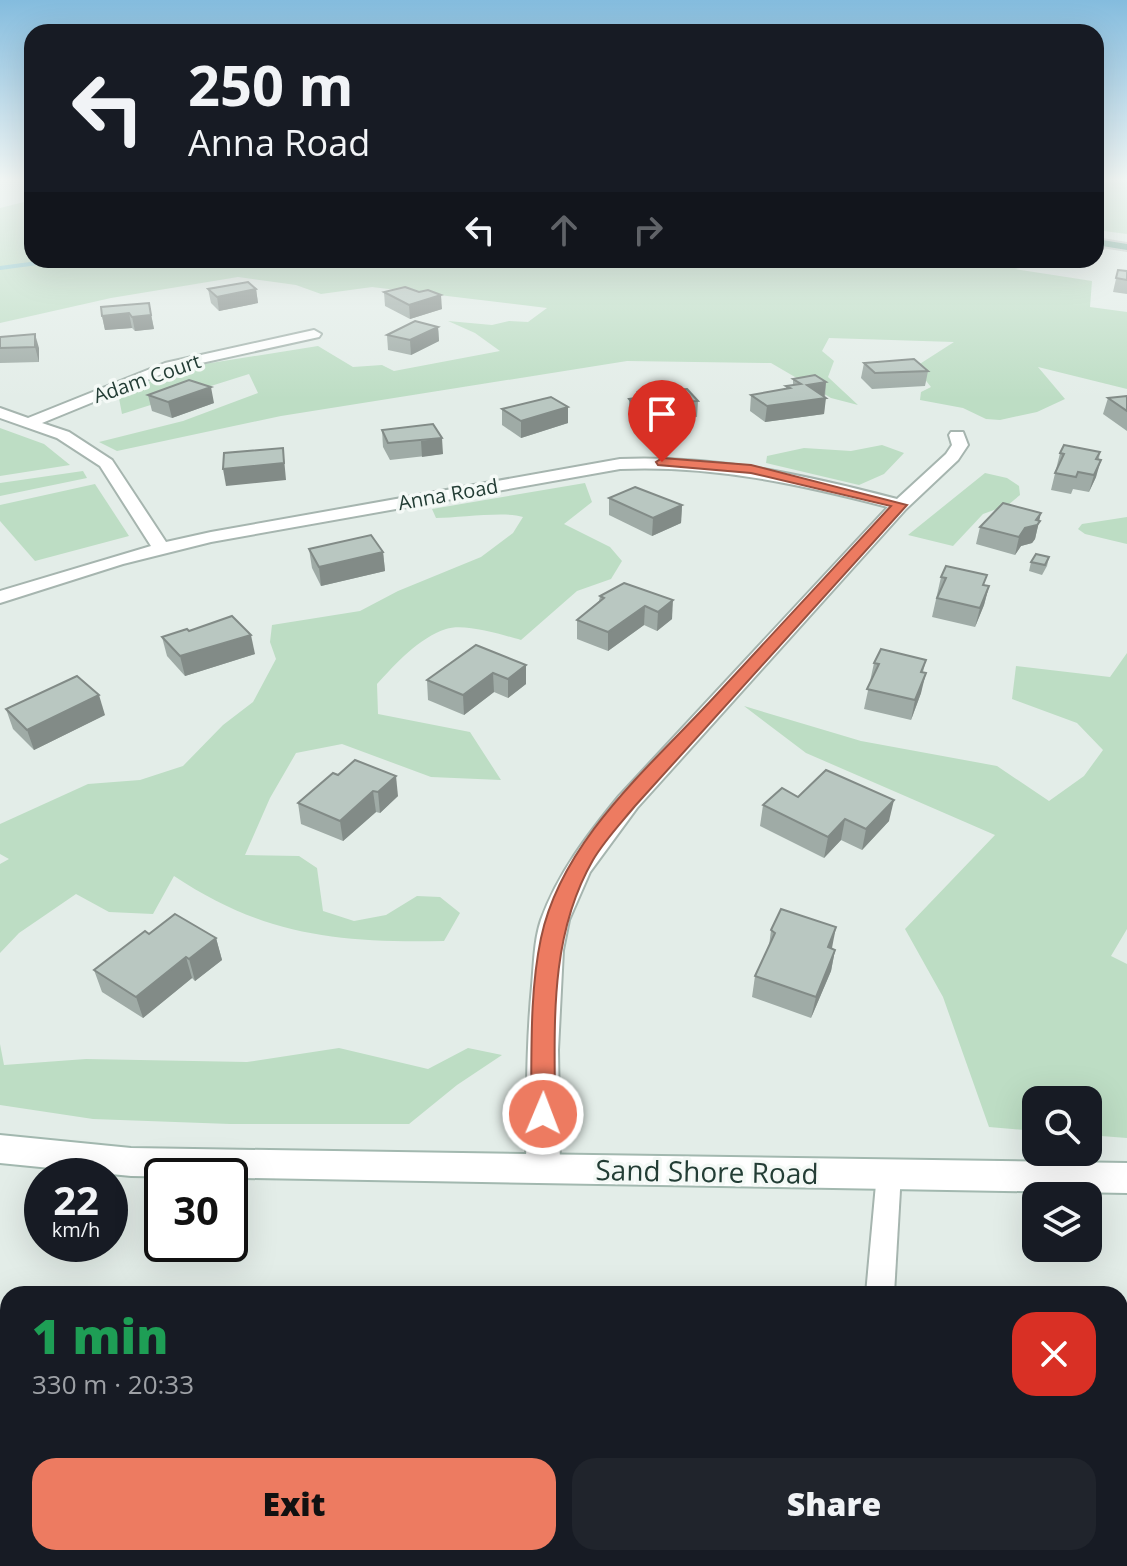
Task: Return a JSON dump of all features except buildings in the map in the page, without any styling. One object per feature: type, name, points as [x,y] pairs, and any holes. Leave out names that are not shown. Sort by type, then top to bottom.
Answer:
[{"type":"street","name":"Adam Court","points":[[30,422],[170,366],[278,345],[314,334]]},
{"type":"street","points":[[0,413],[75,441],[106,463],[161,548]]},
{"type":"street","points":[[543,1169],[544,1006],[549,955],[555,921],[576,871],[596,840],[628,802],[900,505],[952,457],[960,445],[957,435]]},
{"type":"street","name":"Anna Road","points":[[0,597],[62,575],[161,548],[583,469],[633,463],[689,463],[751,469],[900,505]]},
{"type":"street","name":"Sand Shore Road","points":[[0,1149],[131,1162],[1127,1178]]},
{"type":"lane","points":[[881,1286],[889,1173]]},
{"type":"green space","points":[[0,253],[24,253],[24,268],[1020,268],[1015,269],[1092,281],[1090,307],[1127,312],[1127,389],[1038,367],[1065,399],[1037,412],[1000,420],[986,419],[963,408],[920,400],[921,392],[931,387],[915,367],[954,342],[829,338],[822,351],[834,361],[828,377],[858,405],[831,398],[771,363],[627,361],[281,416],[117,451],[99,442],[183,421],[258,393],[249,374],[122,414],[118,393],[192,366],[318,346],[353,367],[382,365],[394,371],[500,351],[475,333],[448,321],[492,325],[509,321],[528,322],[547,308],[372,287],[321,294],[296,285],[238,277],[111,298],[0,323]]},
{"type":"green space","points":[[0,428],[44,444],[70,465],[0,476]]},
{"type":"green space","points":[[882,445],[904,453],[884,474],[859,485],[766,463],[767,456],[804,448],[851,451]]},
{"type":"green space","points":[[83,471],[87,478],[0,496],[0,483]]},
{"type":"green space","points":[[985,473],[1007,478],[1019,486],[1020,495],[1008,505],[983,514],[953,546],[908,535]]},
{"type":"green space","points":[[585,483],[592,502],[564,524],[610,547],[622,561],[611,579],[577,591],[521,640],[463,627],[436,633],[408,652],[377,684],[378,714],[470,732],[501,780],[431,777],[342,744],[296,753],[270,798],[245,855],[299,856],[317,868],[323,911],[354,921],[386,915],[417,896],[440,897],[460,913],[444,941],[370,940],[303,932],[239,912],[174,876],[153,914],[109,912],[76,894],[19,933],[0,953],[0,864],[9,859],[0,854],[0,824],[88,784],[140,780],[183,766],[223,725],[253,702],[276,659],[270,642],[272,625],[360,611],[398,591],[481,557],[513,533],[523,517],[436,518],[432,509]]},
{"type":"green space","points":[[95,484],[129,536],[35,561],[0,521],[0,505]]},
{"type":"green space","points":[[1127,517],[1127,544],[1085,534],[1078,529],[1082,524]]},
{"type":"green space","points":[[1127,653],[1127,929],[1111,956],[1127,964],[1127,1138],[1102,1136],[1102,1086],[1022,1086],[1022,1130],[989,1127],[943,997],[905,929],[995,835],[806,753],[744,706],[861,741],[997,766],[1049,801],[1084,776],[1103,750],[1077,723],[1012,699],[1016,666],[1110,677]]},
{"type":"green space","points":[[0,1044],[4,1065],[86,1059],[247,1062],[339,1048],[428,1069],[468,1048],[502,1055],[457,1085],[409,1124],[230,1124],[93,1119],[0,1105]]},
{"type":"waterway","points":[[0,268],[24,265]]},
{"type":"route","points":[[543,1114],[544,1006],[551,938],[576,871],[596,840],[628,802],[900,505],[780,474],[719,465],[662,462]]}]
